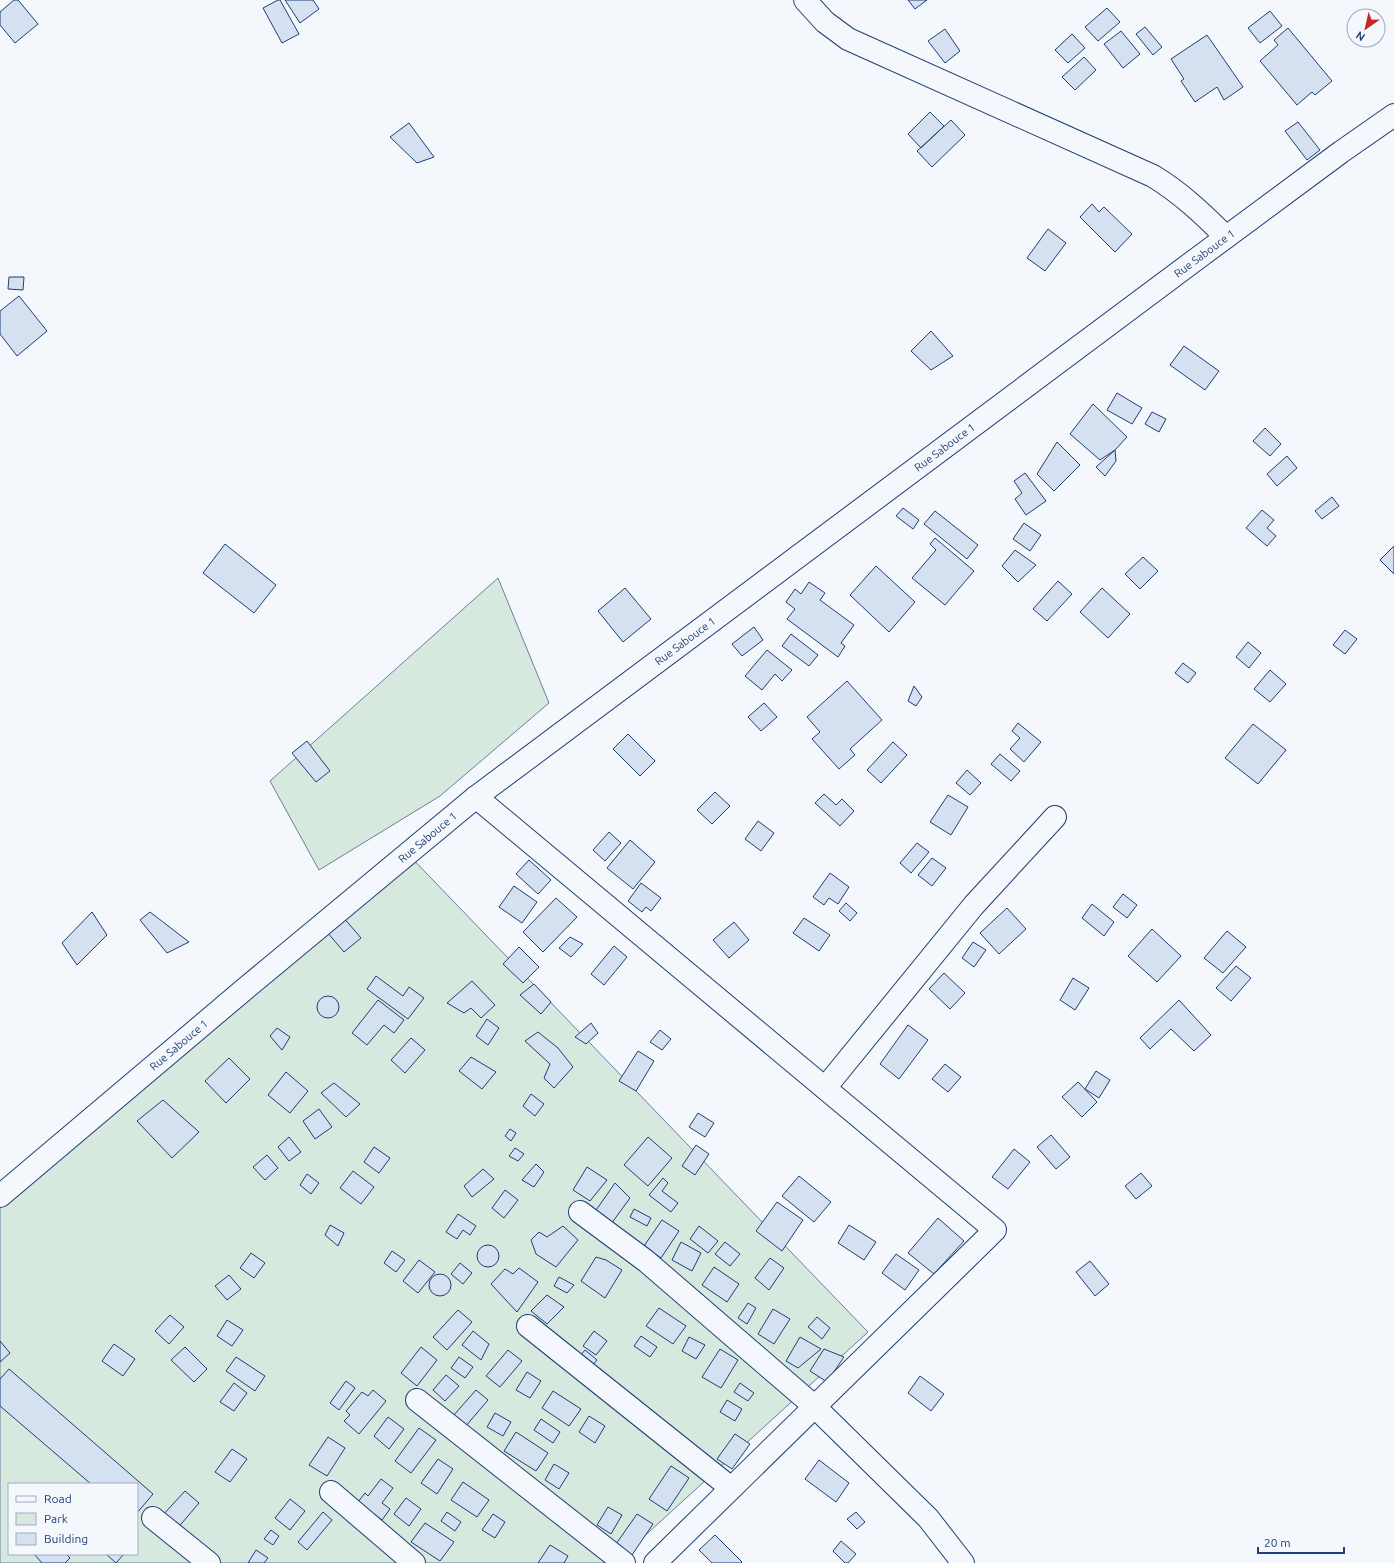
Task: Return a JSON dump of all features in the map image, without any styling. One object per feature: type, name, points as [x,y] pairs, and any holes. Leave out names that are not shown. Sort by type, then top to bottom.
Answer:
[{"type":"street","points":[[805,0],[825,22],[848,39],[1153,176],[1174,189],[1197,207],[1226,237]]},
{"type":"street","name":"Rue Sabouce 1","points":[[0,1196],[246,988],[476,798],[1226,237],[1341,152],[1394,115]]},
{"type":"street","points":[[476,798],[996,1230],[814,1406],[655,1563]]},
{"type":"street","points":[[825,1088],[974,905],[1055,817]]},
{"type":"street","points":[[580,1212],[646,1260],[814,1406],[928,1518],[963,1563]]},
{"type":"street","points":[[528,1326],[731,1488]]},
{"type":"street","points":[[417,1400],[624,1563]]},
{"type":"street","points":[[331,1492],[414,1563]]},
{"type":"street","points":[[153,1518],[209,1563]]},
{"type":"green space","points":[[498,578],[549,703],[440,796],[319,870],[270,781]]},
{"type":"green space","points":[[405,851],[868,1332],[615,1563],[0,1563],[0,1202]]},
{"type":"building","points":[[14,0],[18,0],[38,24],[15,43],[0,25],[0,12]]},
{"type":"building","points":[[280,0],[299,34],[282,43],[263,8]]},
{"type":"building","points":[[285,0],[313,0],[319,9],[300,23]]},
{"type":"building","points":[[908,0],[927,0],[915,9]]},
{"type":"building","points":[[1107,8],[1120,22],[1098,41],[1085,27]]},
{"type":"building","points":[[1270,11],[1282,26],[1260,43],[1248,28]]},
{"type":"building","points":[[1145,27],[1162,47],[1153,55],[1136,34]]},
{"type":"building","points":[[1288,28],[1332,81],[1315,95],[1312,92],[1297,105],[1260,61],[1278,45],[1274,40]]},
{"type":"building","points":[[945,29],[960,51],[945,63],[928,41]]},
{"type":"building","points":[[1121,31],[1140,54],[1123,68],[1104,44]]},
{"type":"building","points":[[1072,34],[1085,48],[1068,63],[1055,50]]},
{"type":"building","points":[[1207,35],[1243,87],[1224,100],[1217,87],[1195,102],[1181,81],[1184,79],[1171,59]]},
{"type":"building","points":[[1084,57],[1096,70],[1075,90],[1062,77]]},
{"type":"building","points":[[930,112],[944,126],[921,148],[908,134]]},
{"type":"building","points":[[951,120],[965,135],[932,167],[917,151]]},
{"type":"building","points":[[1298,122],[1320,150],[1307,160],[1285,131]]},
{"type":"building","points":[[409,123],[434,157],[417,163],[390,137]]},
{"type":"building","points":[[1092,204],[1099,212],[1104,207],[1132,234],[1115,252],[1080,217]]},
{"type":"building","points":[[1048,229],[1066,243],[1045,271],[1027,258]]},
{"type":"building","points":[[9,277],[24,277],[23,290],[8,289]]},
{"type":"building","points":[[19,296],[47,331],[17,356],[0,334],[0,311]]},
{"type":"building","points":[[931,331],[953,356],[931,370],[911,351]]},
{"type":"building","points":[[1184,346],[1219,371],[1205,390],[1170,365]]},
{"type":"building","points":[[1117,393],[1142,408],[1132,424],[1107,410]]},
{"type":"building","points":[[1093,404],[1127,437],[1115,450],[1100,460],[1070,434]]},
{"type":"building","points":[[1152,412],[1166,419],[1159,432],[1145,424]]},
{"type":"building","points":[[1265,428],[1281,444],[1270,456],[1253,441]]},
{"type":"building","points":[[1057,442],[1080,465],[1054,491],[1037,474]]},
{"type":"building","points":[[1115,450],[1116,461],[1105,476],[1096,467]]},
{"type":"building","points":[[1287,456],[1297,468],[1277,486],[1267,474]]},
{"type":"building","points":[[1025,473],[1046,501],[1026,515],[1015,499],[1022,493],[1014,481]]},
{"type":"building","points":[[1332,497],[1339,506],[1322,519],[1315,511]]},
{"type":"building","points":[[903,508],[919,520],[913,529],[896,516]]},
{"type":"building","points":[[1262,510],[1274,520],[1267,528],[1276,536],[1267,546],[1246,528]]},
{"type":"building","points":[[935,511],[978,545],[967,559],[924,524]]},
{"type":"building","points":[[1024,523],[1041,535],[1030,551],[1013,539]]},
{"type":"building","points":[[935,538],[974,571],[945,605],[912,578],[936,550],[930,544]]},
{"type":"building","points":[[225,544],[276,585],[254,613],[203,573]]},
{"type":"building","points":[[1394,546],[1394,574],[1380,560]]},
{"type":"building","points":[[1015,550],[1036,565],[1018,582],[1002,566]]},
{"type":"building","points":[[1143,557],[1158,571],[1140,589],[1125,574]]},
{"type":"building","points":[[876,566],[915,602],[889,632],[850,595]]},
{"type":"building","points":[[1058,581],[1072,594],[1047,621],[1033,609]]},
{"type":"building","points":[[809,582],[825,593],[820,600],[854,625],[841,643],[845,646],[838,657],[787,619],[795,609],[786,602],[795,589],[801,594]]},
{"type":"building","points":[[625,588],[651,619],[623,642],[598,611]]},
{"type":"building","points":[[1102,588],[1130,614],[1108,638],[1080,612]]},
{"type":"building","points":[[754,627],[763,640],[742,656],[732,644]]},
{"type":"building","points":[[1345,630],[1357,639],[1345,654],[1333,645]]},
{"type":"building","points":[[791,634],[818,655],[809,666],[782,646]]},
{"type":"building","points":[[1248,642],[1261,653],[1249,668],[1236,657]]},
{"type":"building","points":[[767,650],[792,670],[782,681],[775,674],[762,690],[745,676]]},
{"type":"building","points":[[1183,663],[1196,673],[1188,683],[1175,673]]},
{"type":"building","points":[[1270,670],[1286,684],[1270,702],[1254,689]]},
{"type":"building","points":[[847,681],[882,720],[850,749],[855,755],[839,769],[812,739],[820,732],[807,717]]},
{"type":"building","points":[[914,686],[922,697],[916,706],[908,701]]},
{"type":"building","points":[[764,703],[777,717],[761,731],[748,717]]},
{"type":"building","points":[[1018,723],[1041,742],[1024,762],[1010,749],[1020,738],[1012,731]]},
{"type":"building","points":[[1253,724],[1286,750],[1258,784],[1225,758]]},
{"type":"building","points":[[628,734],[655,761],[640,776],[613,749]]},
{"type":"building","points":[[307,741],[330,771],[316,782],[292,753]]},
{"type":"building","points":[[893,742],[907,755],[881,783],[867,770]]},
{"type":"building","points":[[1000,754],[1020,771],[1011,781],[991,764]]},
{"type":"building","points":[[967,770],[981,783],[970,795],[956,783]]},
{"type":"building","points":[[715,792],[730,806],[712,824],[697,810]]},
{"type":"building","points":[[824,794],[836,805],[842,799],[854,811],[840,826],[815,803]]},
{"type":"building","points":[[948,795],[968,807],[951,835],[930,822]]},
{"type":"building","points":[[758,821],[774,833],[761,851],[745,839]]},
{"type":"building","points":[[609,832],[621,843],[605,861],[593,850]]},
{"type":"building","points":[[630,840],[655,862],[633,889],[607,868]]},
{"type":"building","points":[[917,843],[929,852],[911,873],[900,863]]},
{"type":"building","points":[[932,858],[946,868],[932,886],[918,875]]},
{"type":"building","points":[[529,860],[551,880],[538,894],[516,874]]},
{"type":"building","points":[[830,873],[849,887],[838,904],[829,898],[824,905],[813,897]]},
{"type":"building","points":[[641,883],[661,898],[651,911],[646,907],[642,912],[628,901]]},
{"type":"building","points":[[514,886],[537,902],[522,923],[499,907]]},
{"type":"building","points":[[1123,894],[1137,905],[1127,918],[1113,907]]},
{"type":"building","points":[[556,898],[577,917],[543,952],[523,932]]},
{"type":"building","points":[[846,903],[857,913],[850,921],[839,911]]},
{"type":"building","points":[[1092,904],[1114,922],[1104,936],[1082,918]]},
{"type":"building","points":[[1007,908],[1026,929],[999,954],[980,933]]},
{"type":"building","points":[[92,912],[107,935],[77,965],[62,943]]},
{"type":"building","points":[[150,912],[189,942],[167,953],[140,920]]},
{"type":"building","points":[[343,917],[361,938],[344,952],[327,932]]},
{"type":"building","points":[[804,918],[830,935],[819,951],[793,933]]},
{"type":"building","points":[[734,922],[749,940],[729,958],[713,940]]},
{"type":"building","points":[[1152,929],[1181,956],[1157,982],[1128,956]]},
{"type":"building","points":[[1227,931],[1246,947],[1223,973],[1204,958]]},
{"type":"building","points":[[570,937],[583,944],[571,957],[559,948]]},
{"type":"building","points":[[973,942],[986,950],[974,967],[962,958]]},
{"type":"building","points":[[614,946],[627,957],[604,985],[591,974]]},
{"type":"building","points":[[519,947],[539,967],[523,983],[503,964]]},
{"type":"building","points":[[1236,966],[1251,978],[1231,1001],[1216,988]]},
{"type":"building","points":[[944,973],[965,993],[950,1009],[929,989]]},
{"type":"building","points":[[376,976],[403,996],[409,987],[424,998],[408,1019],[367,989]]},
{"type":"building","points":[[1073,978],[1089,988],[1075,1010],[1060,1000]]},
{"type":"building","points":[[472,981],[495,1005],[481,1018],[471,1008],[464,1013],[447,1003]]},
{"type":"building","points":[[534,984],[551,1002],[541,1014],[520,995]]},
{"type":"building","points":[[328,996],[336,999],[339,1007],[336,1015],[328,1018],[320,1015],[317,1007],[320,999]]},
{"type":"building","points":[[378,1000],[404,1020],[394,1033],[384,1025],[367,1045],[352,1033]]},
{"type":"building","points":[[1179,1000],[1211,1035],[1194,1051],[1171,1029],[1150,1049],[1140,1038]]},
{"type":"building","points":[[487,1019],[499,1028],[488,1045],[476,1036]]},
{"type":"building","points":[[591,1023],[598,1033],[586,1044],[575,1037]]},
{"type":"building","points":[[908,1025],[928,1040],[899,1079],[880,1064]]},
{"type":"building","points":[[277,1028],[290,1037],[282,1050],[270,1036]]},
{"type":"building","points":[[660,1030],[671,1039],[662,1050],[650,1042]]},
{"type":"building","points":[[538,1032],[558,1048],[573,1067],[554,1088],[544,1078],[550,1064],[525,1041]]},
{"type":"building","points":[[411,1038],[425,1050],[405,1073],[391,1060]]},
{"type":"building","points":[[638,1051],[654,1061],[636,1091],[619,1081]]},
{"type":"building","points":[[471,1057],[496,1072],[482,1089],[459,1071]]},
{"type":"building","points":[[229,1058],[250,1079],[226,1103],[205,1081]]},
{"type":"building","points":[[945,1064],[961,1077],[948,1092],[932,1079]]},
{"type":"building","points":[[1096,1071],[1110,1080],[1099,1098],[1085,1089]]},
{"type":"building","points":[[286,1072],[308,1091],[290,1113],[268,1095]]},
{"type":"building","points":[[1078,1082],[1097,1102],[1082,1117],[1062,1097]]},
{"type":"building","points":[[334,1083],[360,1104],[346,1117],[321,1093]]},
{"type":"building","points":[[531,1094],[544,1104],[535,1116],[523,1106]]},
{"type":"building","points":[[163,1100],[199,1132],[172,1158],[137,1121]]},
{"type":"building","points":[[319,1109],[332,1127],[315,1139],[303,1121]]},
{"type":"building","points":[[698,1113],[714,1123],[705,1137],[689,1127]]},
{"type":"building","points":[[510,1129],[516,1133],[511,1141],[505,1136]]},
{"type":"building","points":[[1051,1135],[1070,1157],[1056,1169],[1037,1147]]},
{"type":"building","points":[[289,1137],[301,1152],[289,1161],[278,1147]]},
{"type":"building","points":[[648,1137],[672,1158],[648,1186],[624,1165]]},
{"type":"building","points":[[696,1145],[709,1154],[695,1175],[682,1166]]},
{"type":"building","points":[[374,1147],[390,1158],[379,1173],[364,1162]]},
{"type":"building","points":[[515,1148],[524,1154],[518,1161],[509,1156]]},
{"type":"building","points":[[1014,1149],[1030,1162],[1008,1189],[992,1177]]},
{"type":"building","points":[[267,1155],[278,1168],[265,1180],[253,1167]]},
{"type":"building","points":[[536,1164],[544,1172],[534,1187],[522,1180]]},
{"type":"building","points":[[587,1167],[607,1180],[590,1201],[573,1190]]},
{"type":"building","points":[[483,1169],[494,1179],[472,1197],[464,1186]]},
{"type":"building","points":[[353,1171],[374,1187],[361,1204],[340,1188]]},
{"type":"building","points":[[1141,1173],[1152,1186],[1136,1199],[1125,1186]]},
{"type":"building","points":[[307,1174],[319,1183],[311,1194],[300,1185]]},
{"type":"building","points":[[799,1176],[831,1202],[814,1222],[782,1196]]},
{"type":"building","points":[[663,1178],[668,1183],[662,1191],[678,1203],[671,1212],[649,1195]]},
{"type":"building","points":[[615,1183],[630,1198],[611,1224],[592,1216]]},
{"type":"building","points":[[505,1190],[518,1200],[504,1218],[492,1208]]},
{"type":"building","points":[[777,1202],[803,1220],[782,1251],[756,1231]]},
{"type":"building","points":[[634,1209],[651,1218],[647,1226],[630,1217]]},
{"type":"building","points":[[458,1214],[476,1226],[470,1235],[463,1230],[457,1239],[446,1232]]},
{"type":"building","points":[[938,1218],[964,1241],[934,1274],[908,1253]]},
{"type":"building","points":[[662,1220],[679,1231],[661,1258],[644,1246]]},
{"type":"building","points":[[330,1225],[344,1233],[338,1246],[325,1235]]},
{"type":"building","points":[[849,1225],[876,1242],[864,1260],[838,1243]]},
{"type":"building","points":[[563,1226],[578,1240],[556,1267],[536,1254],[531,1240],[539,1232],[547,1237]]},
{"type":"building","points":[[699,1226],[718,1241],[708,1253],[690,1239]]},
{"type":"building","points":[[681,1242],[701,1253],[692,1271],[672,1260]]},
{"type":"building","points":[[725,1242],[740,1254],[730,1266],[715,1254]]},
{"type":"building","points":[[488,1245],[496,1248],[499,1256],[496,1264],[488,1267],[480,1264],[477,1256],[480,1248]]},
{"type":"building","points":[[392,1251],[405,1260],[396,1272],[384,1263]]},
{"type":"building","points":[[251,1253],[265,1263],[254,1278],[240,1268]]},
{"type":"building","points":[[896,1254],[919,1270],[905,1290],[882,1273]]},
{"type":"building","points":[[596,1257],[606,1260],[622,1270],[605,1298],[581,1281]]},
{"type":"building","points":[[770,1258],[784,1268],[769,1290],[755,1278]]},
{"type":"building","points":[[419,1260],[435,1272],[418,1293],[403,1281]]},
{"type":"building","points":[[1090,1261],[1109,1284],[1095,1296],[1076,1272]]},
{"type":"building","points":[[460,1263],[472,1273],[463,1284],[451,1274]]},
{"type":"building","points":[[714,1267],[739,1284],[727,1302],[702,1285]]},
{"type":"building","points":[[519,1268],[538,1282],[517,1312],[491,1284],[505,1269],[513,1274]]},
{"type":"building","points":[[440,1274],[448,1277],[451,1285],[448,1293],[440,1296],[432,1293],[429,1285],[432,1277]]},
{"type":"building","points":[[229,1275],[241,1289],[227,1300],[215,1286]]},
{"type":"building","points":[[559,1277],[574,1285],[567,1293],[554,1286]]},
{"type":"building","points":[[547,1295],[564,1307],[547,1324],[531,1311]]},
{"type":"building","points":[[748,1303],[756,1308],[747,1324],[738,1318]]},
{"type":"building","points":[[659,1308],[686,1326],[673,1344],[646,1326]]},
{"type":"building","points":[[773,1309],[790,1319],[774,1344],[758,1334]]},
{"type":"building","points":[[458,1310],[472,1322],[447,1350],[433,1337]]},
{"type":"building","points":[[170,1315],[184,1327],[169,1344],[155,1331]]},
{"type":"building","points":[[817,1317],[830,1328],[822,1339],[808,1327]]},
{"type":"building","points":[[227,1320],[243,1330],[232,1346],[217,1336]]},
{"type":"building","points":[[473,1331],[489,1344],[481,1360],[462,1345]]},
{"type":"building","points":[[594,1331],[607,1341],[596,1355],[583,1346]]},
{"type":"building","points":[[641,1336],[657,1347],[650,1357],[634,1346]]},
{"type":"building","points":[[689,1337],[705,1345],[696,1359],[682,1351]]},
{"type":"building","points":[[800,1337],[821,1349],[798,1368],[786,1361]]},
{"type":"building","points":[[0,1341],[10,1353],[0,1362]]},
{"type":"building","points":[[114,1344],[135,1359],[123,1376],[102,1361]]},
{"type":"building","points":[[185,1347],[207,1369],[194,1382],[171,1360]]},
{"type":"building","points":[[421,1347],[437,1360],[417,1386],[401,1373]]},
{"type":"building","points":[[720,1349],[738,1360],[721,1388],[702,1377]]},
{"type":"building","points":[[824,1349],[844,1357],[827,1382],[810,1371]]},
{"type":"building","points":[[508,1350],[522,1361],[500,1387],[486,1376]]},
{"type":"building","points":[[585,1350],[597,1360],[591,1367],[579,1357]]},
{"type":"building","points":[[236,1357],[265,1376],[255,1391],[226,1371]]},
{"type":"building","points":[[459,1357],[473,1367],[465,1378],[451,1368]]},
{"type":"building","points":[[9,1369],[153,1494],[138,1512],[138,1483],[90,1483],[0,1406],[0,1379]]},
{"type":"building","points":[[527,1372],[541,1381],[530,1398],[516,1390]]},
{"type":"building","points":[[446,1375],[459,1386],[445,1401],[433,1390]]},
{"type":"building","points":[[920,1376],[944,1394],[931,1411],[908,1393]]},
{"type":"building","points":[[346,1381],[355,1388],[339,1410],[330,1403]]},
{"type":"building","points":[[234,1383],[247,1393],[234,1411],[220,1402]]},
{"type":"building","points":[[740,1383],[754,1393],[748,1401],[734,1392]]},
{"type":"building","points":[[373,1390],[386,1401],[359,1434],[344,1421],[350,1415],[346,1411],[362,1392],[368,1396]]},
{"type":"building","points":[[476,1390],[488,1400],[465,1427],[453,1416]]},
{"type":"building","points":[[553,1391],[581,1409],[569,1426],[542,1408]]},
{"type":"building","points":[[727,1400],[742,1409],[735,1421],[720,1412]]},
{"type":"building","points":[[495,1413],[511,1422],[503,1436],[487,1427]]},
{"type":"building","points":[[589,1416],[605,1426],[595,1443],[579,1432]]},
{"type":"building","points":[[388,1417],[404,1429],[389,1449],[374,1436]]},
{"type":"building","points":[[541,1419],[560,1432],[553,1443],[534,1430]]},
{"type":"building","points":[[419,1428],[436,1440],[411,1473],[395,1461]]},
{"type":"building","points":[[516,1432],[548,1453],[536,1471],[504,1451]]},
{"type":"building","points":[[735,1434],[750,1444],[732,1469],[717,1459]]},
{"type":"building","points":[[328,1437],[345,1448],[327,1476],[309,1465]]},
{"type":"building","points":[[232,1449],[247,1459],[230,1482],[215,1472]]},
{"type":"building","points":[[438,1459],[453,1469],[437,1494],[421,1483]]},
{"type":"building","points":[[819,1460],[849,1483],[836,1502],[805,1479]]},
{"type":"building","points":[[554,1464],[569,1473],[559,1489],[545,1480]]},
{"type":"building","points":[[671,1466],[689,1478],[667,1511],[649,1499]]},
{"type":"building","points":[[381,1479],[393,1488],[382,1503],[390,1509],[382,1520],[358,1502],[365,1493],[368,1496]]},
{"type":"building","points":[[463,1482],[489,1500],[477,1517],[451,1500]]},
{"type":"building","points":[[185,1491],[199,1503],[176,1530],[161,1517]]},
{"type":"building","points":[[406,1498],[421,1509],[409,1526],[394,1514]]},
{"type":"building","points":[[290,1499],[305,1511],[290,1530],[275,1518]]},
{"type":"building","points":[[608,1507],[622,1515],[611,1534],[597,1525]]},
{"type":"building","points":[[323,1512],[332,1520],[307,1550],[298,1542]]},
{"type":"building","points":[[447,1512],[461,1522],[455,1531],[441,1521]]},
{"type":"building","points":[[856,1512],[865,1522],[857,1529],[847,1519]]},
{"type":"building","points":[[493,1514],[505,1522],[495,1538],[482,1530]]},
{"type":"building","points":[[637,1514],[653,1524],[632,1555],[616,1544]]},
{"type":"building","points":[[425,1523],[454,1542],[440,1561],[411,1542]]},
{"type":"building","points":[[271,1530],[279,1536],[273,1545],[264,1539]]},
{"type":"building","points":[[715,1535],[742,1562],[741,1563],[712,1563],[699,1550]]},
{"type":"building","points":[[841,1541],[856,1554],[848,1563],[845,1563],[833,1551]]},
{"type":"building","points":[[550,1545],[568,1556],[564,1563],[538,1563]]},
{"type":"building","points":[[256,1550],[268,1558],[264,1563],[248,1563]]},
{"type":"building","points":[[35,1555],[67,1555],[70,1558],[65,1563],[42,1563]]},
{"type":"building","points":[[107,1555],[123,1555],[116,1563]]}]
